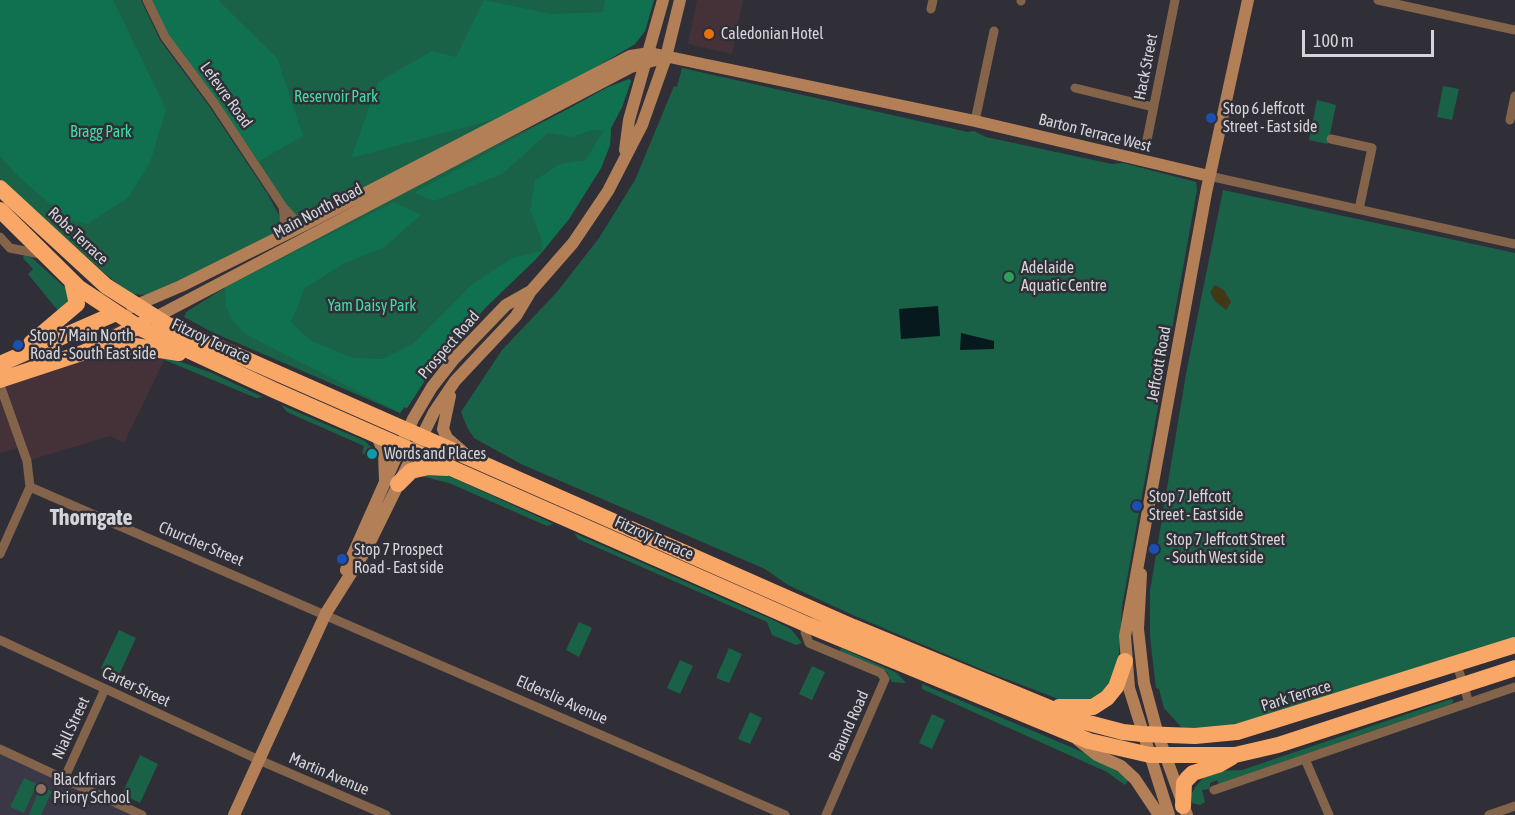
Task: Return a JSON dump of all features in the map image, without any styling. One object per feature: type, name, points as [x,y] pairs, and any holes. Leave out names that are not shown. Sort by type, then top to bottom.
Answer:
[{"type":"highway","name":"Robe Terrace","points":[[0,188],[63,249],[106,286],[134,306]]},
{"type":"highway","points":[[0,210],[72,282],[114,314],[138,327]]},
{"type":"highway","points":[[0,364],[73,310],[77,304],[72,282]]},
{"type":"highway","name":"Fitzroy Terrace","points":[[134,306],[377,436],[411,440]]},
{"type":"highway","name":"Main North Road","points":[[0,364],[114,314]]},
{"type":"highway","name":"Main North Road","points":[[0,380],[85,352],[154,318]]},
{"type":"highway","name":"Fitzroy Terrace","points":[[138,327],[204,357],[280,384],[462,462],[562,500],[1038,705],[1081,721],[1123,732],[1150,734]]},
{"type":"highway","points":[[85,352],[135,346],[204,357]]},
{"type":"highway","name":"Fitzroy Terrace","points":[[462,462],[570,520],[918,673],[1072,736],[1116,749],[1157,755]]},
{"type":"highway","points":[[391,483],[411,471],[462,462]]},
{"type":"highway","points":[[562,500],[570,520]]},
{"type":"highway","points":[[644,535],[644,545],[703,571],[725,589]]},
{"type":"highway","points":[[757,585],[775,602],[803,615],[808,625]]},
{"type":"highway","points":[[853,627],[878,646],[914,662],[918,673]]},
{"type":"highway","name":"Park Terrace","points":[[1150,734],[1211,735],[1254,728],[1515,645]]},
{"type":"highway","points":[[1038,705],[1082,709],[1093,707],[1107,698],[1116,687],[1125,661]]},
{"type":"highway","points":[[1157,755],[1235,755],[1278,746],[1515,668]]},
{"type":"highway","points":[[1180,812],[1184,783],[1187,779],[1193,773],[1218,765],[1235,755]]},
{"type":"main road","name":"Prospect Road","points":[[625,158],[629,120],[649,58],[663,0]]},
{"type":"main road","name":"Prospect Road","points":[[411,440],[455,381],[516,316],[531,291],[564,254],[587,223],[642,125],[666,57],[680,0]]},
{"type":"main road","name":"Jeffcott Road","points":[[1150,734],[1138,642],[1141,558],[1209,176],[1248,0]]},
{"type":"main road","name":"Main North Road","points":[[114,314],[304,225],[630,56],[649,58]]},
{"type":"main road","points":[[649,58],[666,57]]},
{"type":"main road","name":"Barton Terrace West","points":[[666,57],[975,121],[1209,176]]},
{"type":"main road","name":"Main North Road","points":[[154,318],[649,58]]},
{"type":"main road","name":"Prospect Road","points":[[234,815],[326,614],[367,548],[391,483],[432,387],[454,359],[506,305],[531,291]]},
{"type":"main road","points":[[455,381],[445,408],[443,429],[462,462]]},
{"type":"main road","points":[[377,436],[384,453],[391,483]]},
{"type":"main road","name":"Jeffcott Road","points":[[1141,558],[1133,579],[1128,609],[1125,661],[1150,734]]},
{"type":"main road","points":[[1150,734],[1180,812]]},
{"type":"main road","points":[[1072,736],[1135,779],[1160,815]]},
{"type":"street","name":"Lefevre Road","points":[[147,0],[165,37],[214,103],[283,207],[296,221],[304,225]]},
{"type":"street","name":"Hack Street","points":[[1147,140],[1174,0]]},
{"type":"street","points":[[1378,0],[1515,30]]},
{"type":"street","points":[[975,121],[994,31]]},
{"type":"street","points":[[1075,88],[1153,107]]},
{"type":"street","points":[[1510,120],[1515,96]]},
{"type":"street","points":[[1331,139],[1372,148],[1359,209]]},
{"type":"street","name":"Barton Terrace West","points":[[1209,176],[1515,244]]},
{"type":"street","name":"Lefevre Road","points":[[283,207],[285,234]]},
{"type":"street","points":[[0,237],[10,248],[44,255]]},
{"type":"street","points":[[0,385],[27,461],[30,487],[0,554]]},
{"type":"street","name":"Churcher Street","points":[[30,487],[326,614]]},
{"type":"street","name":"Elderslie Avenue","points":[[326,614],[785,815]]},
{"type":"street","name":"Braund Road","points":[[808,625],[805,632],[808,643],[881,674],[885,680],[826,815]]},
{"type":"street","name":"Carter Street","points":[[0,640],[259,760]]},
{"type":"street","points":[[1457,665],[1469,703]]},
{"type":"street","points":[[1214,790],[1515,687]]},
{"type":"street","name":"Niall Street","points":[[64,779],[105,689]]},
{"type":"street","points":[[0,749],[142,815]]},
{"type":"street","points":[[1305,759],[1329,815]]},
{"type":"street","name":"Martin Avenue","points":[[259,760],[386,815]]},
{"type":"street","points":[[1489,815],[1515,806]]},
{"type":"shaded area","name":"Caledonian Hotel","points":[[697,0],[743,0],[732,54],[688,44]]},
{"type":"shaded area","points":[[938,306],[940,336],[901,339],[899,309]]},
{"type":"shaded area","points":[[149,307],[183,321],[124,443],[110,436],[27,461],[21,447],[0,453],[0,370],[80,346]]},
{"type":"shaded area","points":[[961,333],[994,341],[994,349],[960,350]]},
{"type":"shaded area","name":"Blackfriars Priory School","points":[[0,749],[138,815],[0,815]]},
{"type":"green space","name":"Bragg Park","points":[[0,0],[141,0],[160,40],[209,106],[267,193],[280,217],[281,226],[278,234],[148,295],[132,294],[109,277],[0,179]]},
{"type":"green space","points":[[0,0],[113,0],[166,109],[151,160],[129,197],[87,224],[67,219],[18,176],[0,156]]},
{"type":"green space","name":"Reservoir Park","points":[[148,0],[654,0],[645,31],[635,44],[518,113],[303,222],[297,220]]},
{"type":"green space","points":[[148,0],[218,0],[277,58],[303,136],[259,161],[168,35]]},
{"type":"green space","points":[[484,0],[551,14],[603,12],[605,0],[654,0],[645,31],[635,44],[518,113],[351,158],[378,82],[432,51],[456,57]]},
{"type":"green space","points":[[682,68],[968,132],[974,131],[986,137],[1112,164],[1123,163],[1196,182],[1197,190],[1122,607],[1118,668],[1101,699],[1074,705],[988,672],[857,617],[788,585],[765,569],[521,464],[474,438],[461,412],[502,350],[557,292],[599,238],[635,180],[674,86],[677,87]]},
{"type":"green space","name":"Yam Daisy Park","points":[[629,79],[631,81],[622,107],[611,128],[610,145],[601,168],[569,219],[535,260],[486,307],[435,365],[407,408],[404,407],[400,413],[212,332],[184,317],[186,312],[226,287],[403,191]]},
{"type":"green space","points":[[629,79],[631,81],[622,107],[611,128],[610,145],[601,168],[569,219],[535,260],[486,307],[435,365],[407,408],[404,407],[400,413],[245,334],[231,319],[225,303],[226,287],[394,202],[421,215],[383,248],[343,264],[305,288],[291,322],[310,340],[353,358],[383,359],[414,343],[471,285],[512,258],[542,251],[541,237],[530,210],[535,180],[560,164],[586,160],[603,131],[592,130],[571,137],[548,133],[502,174],[434,201],[414,193],[608,87]]},
{"type":"green space","points":[[1443,86],[1459,89],[1452,120],[1437,117]]},
{"type":"green space","points":[[1317,100],[1336,105],[1328,144],[1309,140]]},
{"type":"green space","points":[[1223,190],[1515,253],[1515,639],[1261,720],[1219,727],[1183,729],[1164,708],[1159,689],[1156,688],[1150,637],[1150,591],[1186,374]]},
{"type":"green space","points":[[24,255],[32,258],[72,295],[66,306],[59,312],[28,274],[33,269],[23,258]]},
{"type":"green space","points":[[137,354],[161,355],[212,373],[263,397],[256,398],[160,358],[153,361]]},
{"type":"green space","points":[[281,405],[365,441],[378,454],[373,459],[362,453],[364,446],[287,412]]},
{"type":"green space","points":[[427,471],[447,475],[554,524],[547,526],[449,483],[420,476]]},
{"type":"green space","points":[[574,533],[773,620],[791,629],[802,643],[796,645],[772,635],[767,622],[578,539]]},
{"type":"green space","points":[[579,622],[592,628],[579,657],[566,650]]},
{"type":"green space","points":[[119,630],[136,638],[118,677],[101,668]]},
{"type":"green space","points":[[729,648],[742,654],[729,683],[716,678]]},
{"type":"green space","points":[[841,648],[897,673],[906,683],[892,682],[887,672],[840,652]]},
{"type":"green space","points":[[680,660],[693,666],[680,694],[667,688]]},
{"type":"green space","points":[[812,666],[825,672],[812,700],[799,694]]},
{"type":"green space","points":[[922,684],[1092,756],[1129,779],[1125,785],[1107,772],[922,689]]},
{"type":"green space","points":[[1451,699],[1454,701],[1451,704],[1219,784],[1217,780],[1210,783],[1210,789],[1202,790],[1205,802],[1200,805],[1192,803],[1191,795],[1196,786],[1204,777],[1216,771],[1242,770]]},
{"type":"green space","points":[[750,712],[762,718],[750,744],[738,739]]},
{"type":"green space","points":[[932,714],[945,720],[932,749],[919,743]]},
{"type":"green space","points":[[140,755],[158,764],[140,803],[122,794]]},
{"type":"green space","points":[[24,778],[37,784],[24,813],[10,807]]},
{"type":"green space","points":[[40,786],[52,791],[41,815],[29,815]]},
{"type":"sand","points":[[1215,285],[1224,290],[1231,302],[1226,310],[1215,301],[1210,292]]},
{"type":"place","name":"Caledonian Hotel","points":[[709,34]]},
{"type":"place","name":"Stop 6 Jeffcott Street - East side","points":[[1211,118]]},
{"type":"place","name":"Adelaide Aquatic Centre","points":[[1009,277]]},
{"type":"place","name":"Stop 7 Main North Road - South East side","points":[[18,345]]},
{"type":"place","name":"Words and Places","points":[[372,454]]},
{"type":"place","name":"Stop 7 Jeffcott Street - East side","points":[[1137,506]]},
{"type":"place","name":"Stop 7 Jeffcott Street - South West side","points":[[1154,549]]},
{"type":"place","name":"Stop 7 Prospect Road - East side","points":[[342,559]]},
{"type":"place","name":"Blackfriars Priory School","points":[[41,789]]},
{"type":"district","name":"Thorngate","points":[[91,518]]}]
